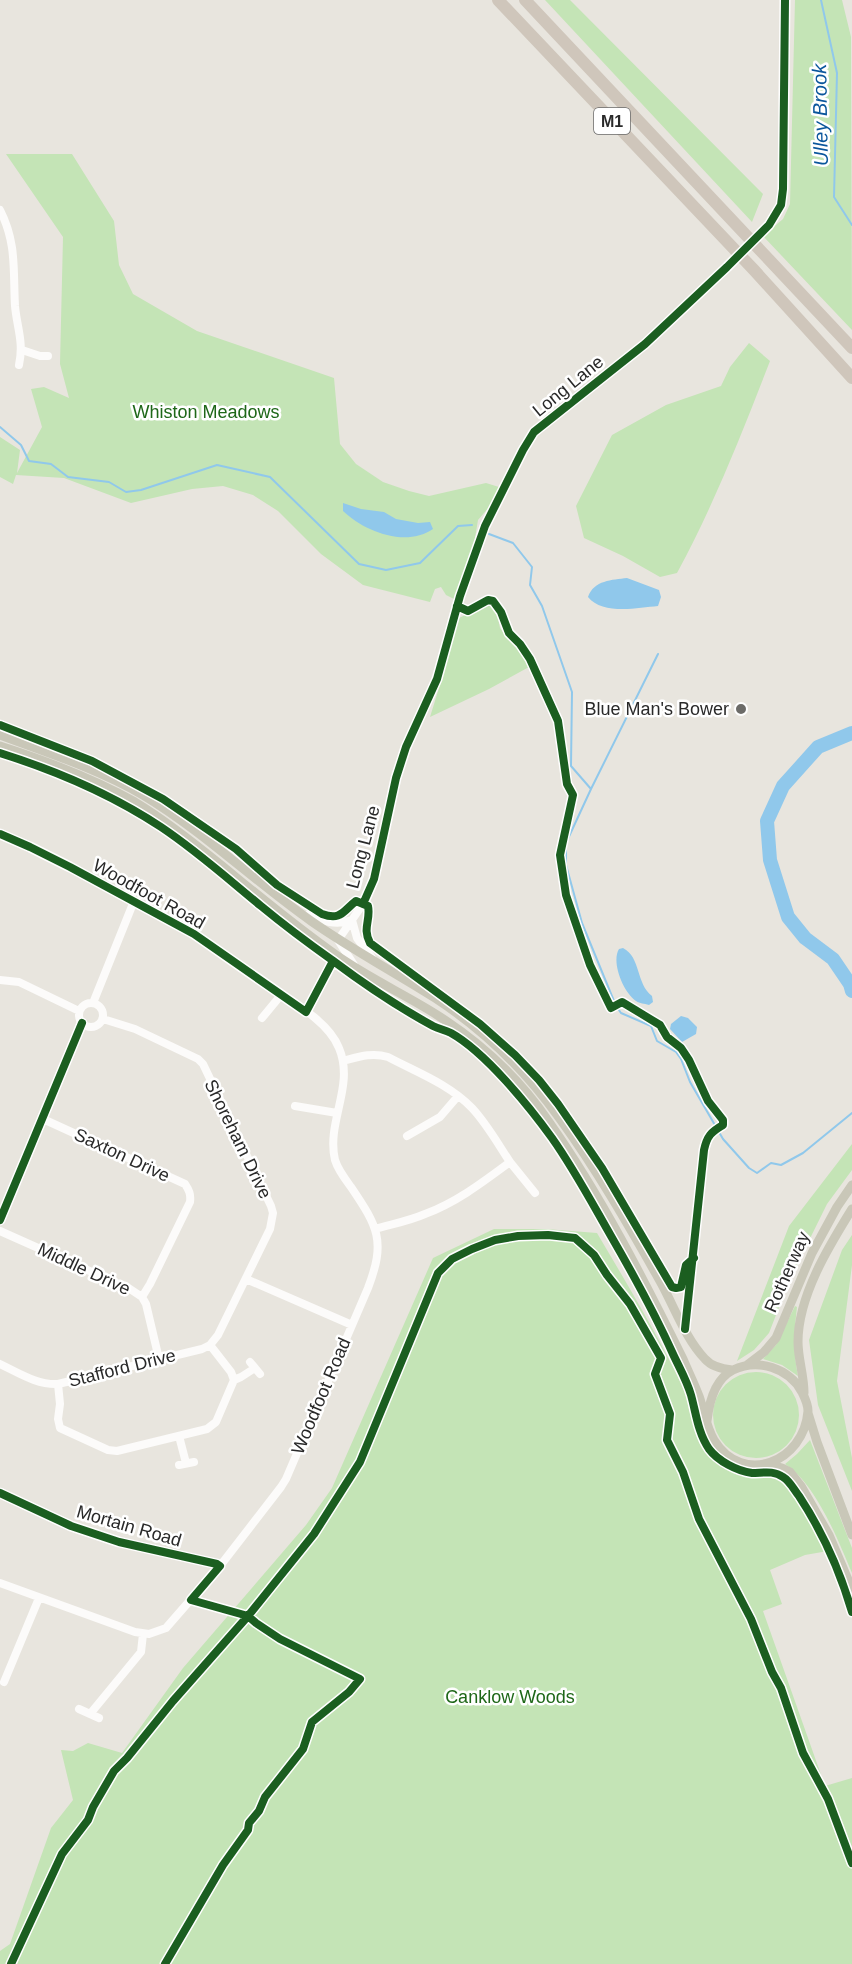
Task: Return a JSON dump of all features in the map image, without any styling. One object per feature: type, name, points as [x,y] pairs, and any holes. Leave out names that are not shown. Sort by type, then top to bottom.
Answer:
[{"type":"highway","name":"M1","points":[[498,0],[754,270],[852,378]]},
{"type":"highway","name":"M1","points":[[525,0],[852,348]]},
{"type":"main road","points":[[0,735],[80,764],[143,795],[192,829],[338,940],[451,1010],[499,1048],[544,1097],[585,1155],[685,1329],[705,1359],[718,1367],[732,1370],[768,1365],[782,1371],[795,1382],[805,1398],[817,1442],[852,1535]]},
{"type":"main road","points":[[0,746],[51,763],[137,804],[194,844],[301,930],[362,971],[463,1032],[516,1080],[547,1119],[579,1166],[667,1326],[699,1394],[717,1444],[729,1456],[752,1465],[768,1464],[781,1459],[799,1440],[808,1411]]},
{"type":"main road","name":"Rotherway","points":[[745,1367],[764,1352],[776,1338],[812,1253],[852,1185]]},
{"type":"main road","name":"Rotherway","points":[[805,1398],[798,1345],[804,1303],[836,1234],[852,1209]]},
{"type":"main road","points":[[667,1326],[667,1308],[670,1302]]},
{"type":"main road","points":[[707,1421],[716,1389],[732,1370]]},
{"type":"main road","points":[[768,1464],[790,1473],[801,1485],[829,1535],[852,1589]]},
{"type":"street","name":"Long Lane","points":[[338,940],[363,904],[374,879],[396,778],[406,747],[437,679],[460,596],[485,526],[523,450],[534,432],[645,344],[727,267],[769,225],[780,205],[783,189],[785,0]]},
{"type":"street","points":[[0,210],[13,245],[15,261],[15,306],[22,350],[19,365]]},
{"type":"street","points":[[22,350],[48,356]]},
{"type":"street","name":"Woodfoot Road","points":[[0,834],[30,847],[194,934],[322,1023],[339,1048],[343,1061],[343,1090],[334,1126],[335,1161],[371,1217],[375,1229],[377,1251],[374,1271],[286,1479],[220,1566],[166,1628],[158,1632],[143,1634]]},
{"type":"street","points":[[93,1003],[134,901]]},
{"type":"street","points":[[300,912],[328,923],[352,920],[362,946],[377,963]]},
{"type":"street","points":[[338,940],[349,958],[362,971]]},
{"type":"street","points":[[0,980],[19,982],[79,1011]]},
{"type":"street","points":[[262,1018],[281,995]]},
{"type":"street","points":[[93,1003],[102,1008],[103,1019],[94,1027],[90,1027],[82,1023],[79,1011],[85,1004],[93,1003]]},
{"type":"street","name":"Shoreham Drive","points":[[103,1019],[135,1029],[198,1059],[273,1214],[270,1229],[246,1279],[219,1335],[210,1345]]},
{"type":"street","points":[[0,1220],[82,1023]]},
{"type":"street","points":[[343,1061],[371,1054],[388,1057],[458,1096],[482,1121],[535,1193]]},
{"type":"street","points":[[407,1136],[440,1117],[458,1096]]},
{"type":"street","points":[[295,1106],[337,1113]]},
{"type":"street","name":"Saxton Drive","points":[[43,1119],[185,1184],[189,1189],[190,1202],[142,1297]]},
{"type":"street","points":[[375,1229],[424,1215],[446,1205],[471,1191],[510,1162]]},
{"type":"street","name":"Middle Drive","points":[[0,1231],[130,1289],[142,1297],[146,1304],[159,1359]]},
{"type":"street","points":[[246,1279],[352,1325]]},
{"type":"street","points":[[58,1383],[60,1404],[58,1423],[65,1431],[108,1450],[117,1451],[179,1436],[212,1426],[216,1422],[234,1380],[231,1371],[210,1345]]},
{"type":"street","name":"Stafford Drive","points":[[0,1364],[47,1384],[202,1349],[210,1345]]},
{"type":"street","points":[[234,1380],[255,1368]]},
{"type":"street","points":[[179,1436],[186,1463]]},
{"type":"street","name":"Mortain Road","points":[[0,1493],[71,1526],[119,1542],[220,1566]]},
{"type":"street","points":[[0,1583],[143,1634],[141,1652],[90,1714]]},
{"type":"street","points":[[14,1686],[2,1681],[39,1598]]},
{"type":"street","points":[[79,1709],[99,1718]]},
{"type":"green space","points":[[545,0],[570,0],[763,194],[752,222]]},
{"type":"green space","points":[[795,0],[842,0],[851,37],[852,330],[763,236],[783,219],[790,204]]},
{"type":"green space","name":"Whiston Meadows","points":[[6,154],[72,154],[114,221],[119,265],[133,294],[197,331],[334,378],[340,444],[356,464],[383,482],[429,496],[486,483],[499,487],[490,506],[478,520],[474,544],[454,599],[446,595],[441,587],[435,589],[430,602],[363,585],[321,554],[278,511],[253,495],[223,486],[192,489],[131,503],[64,478],[16,475],[13,484],[0,477],[0,437],[20,450],[17,473],[42,427],[31,389],[44,387],[69,398],[60,364],[63,237]]},
{"type":"green space","points":[[749,343],[770,361],[715,495],[677,573],[660,577],[584,538],[576,506],[612,435],[666,405],[721,386],[730,367]]},
{"type":"green space","points":[[490,603],[497,613],[500,628],[517,647],[529,667],[430,717],[443,675],[454,626],[459,618]]},
{"type":"green space","points":[[852,1144],[852,1170],[827,1204],[790,1279],[769,1333],[754,1350],[737,1361],[789,1226]]},
{"type":"green space","name":"Canklow Woods","points":[[494,1229],[546,1229],[597,1233],[681,1383],[693,1425],[704,1447],[720,1463],[740,1474],[773,1476],[784,1481],[801,1503],[828,1551],[805,1555],[770,1570],[782,1604],[763,1611],[825,1786],[852,1778],[852,1964],[0,1964],[0,1951],[10,1944],[51,1828],[73,1800],[61,1750],[73,1751],[88,1743],[122,1753],[183,1668],[306,1525],[332,1488],[433,1258]]},
{"type":"green space","points":[[852,1235],[852,1265],[837,1381],[852,1458],[852,1491],[818,1405],[809,1340],[842,1250]]},
{"type":"green space","points":[[795,1306],[797,1307],[795,1350],[798,1376],[782,1365],[763,1359],[776,1345]]},
{"type":"green space","points":[[748,1372],[764,1372],[787,1384],[796,1398],[799,1415],[796,1432],[787,1446],[764,1458],[748,1458],[732,1451],[720,1439],[713,1423],[713,1407],[720,1391],[732,1379]]},
{"type":"green space","points":[[810,1440],[852,1548],[852,1573],[833,1529],[816,1499],[807,1485],[785,1464]]},
{"type":"water","points":[[343,503],[361,509],[384,512],[396,519],[418,523],[430,522],[433,529],[422,535],[410,537],[385,535],[352,518],[343,511]]},
{"type":"water","points":[[627,578],[659,590],[661,597],[658,606],[630,609],[611,608],[594,603],[588,597],[599,584]]},
{"type":"water","points":[[623,948],[633,958],[643,985],[652,996],[653,1002],[649,1005],[639,1003],[631,997],[623,984],[616,961],[619,949]]},
{"type":"water","points":[[681,1016],[688,1018],[697,1027],[696,1034],[682,1042],[670,1029],[671,1024]]},
{"type":"waterway","name":"Ulley Brook","points":[[821,0],[837,73],[834,197],[852,225]]},
{"type":"waterway","points":[[0,427],[21,445],[29,461],[51,464],[68,477],[109,482],[126,492],[141,490],[217,465],[270,477],[359,564],[386,570],[420,563],[458,526],[472,525]]},
{"type":"waterway","points":[[489,534],[513,543],[532,567],[530,585],[542,606],[572,692],[571,766],[591,789],[566,843],[566,865],[582,923],[616,1006],[621,1013],[651,1026],[657,1041],[676,1052],[690,1082],[723,1139],[749,1168],[757,1173],[771,1163],[781,1165],[803,1153],[852,1113]]},
{"type":"waterway","points":[[591,789],[658,654]]},
{"type":"waterway","points":[[852,733],[818,747],[783,786],[767,821],[770,860],[788,917],[805,938],[833,959],[850,984],[852,991]]},
{"type":"cycle path","points":[[363,904],[374,879],[396,778],[406,747],[437,679],[460,596],[485,526],[523,450],[534,432],[645,344],[727,267],[769,225],[781,205],[785,0]]},
{"type":"cycle path","points":[[457,606],[468,611],[488,600],[493,601],[501,612],[509,633],[530,659],[558,721],[567,784],[573,795],[560,855],[566,895],[590,965],[611,1008],[622,1002],[660,1025],[667,1037],[681,1048],[689,1060],[708,1101],[723,1120],[723,1125],[708,1138],[704,1150],[685,1329]]},
{"type":"cycle path","points":[[0,725],[92,761],[163,799],[236,849],[277,885],[322,914],[338,916],[356,901],[368,906],[367,933],[370,943],[480,1024],[539,1080],[602,1168],[672,1287],[681,1287],[686,1265],[694,1258]]},
{"type":"cycle path","points":[[0,753],[83,784],[161,827],[344,969],[407,1011],[451,1033],[492,1066],[552,1138],[619,1250],[685,1379],[705,1443],[717,1458],[734,1468],[752,1473],[775,1473],[788,1481],[823,1537],[852,1612]]},
{"type":"cycle path","points":[[0,834],[70,867],[194,934],[306,1012],[333,961]]},
{"type":"cycle path","points":[[0,1220],[82,1023]]},
{"type":"cycle path","points":[[11,1964],[62,1854],[88,1820],[114,1771],[248,1616],[314,1534],[360,1462],[438,1273],[452,1259],[472,1249],[495,1240],[518,1236],[548,1235],[575,1238],[594,1255],[630,1304],[661,1358],[655,1374],[670,1414],[667,1440],[683,1472],[699,1519],[751,1619],[772,1672],[781,1688],[803,1753],[828,1799],[852,1863]]},
{"type":"cycle path","points":[[0,1493],[71,1526],[119,1542],[217,1564],[220,1566],[191,1600],[248,1616],[280,1639],[360,1679],[349,1692],[312,1722],[303,1749],[265,1797],[259,1811],[249,1823],[248,1830],[223,1865],[165,1964]]},
{"type":"place","name":"Blue Man's Bower","points":[[741,709]]}]
